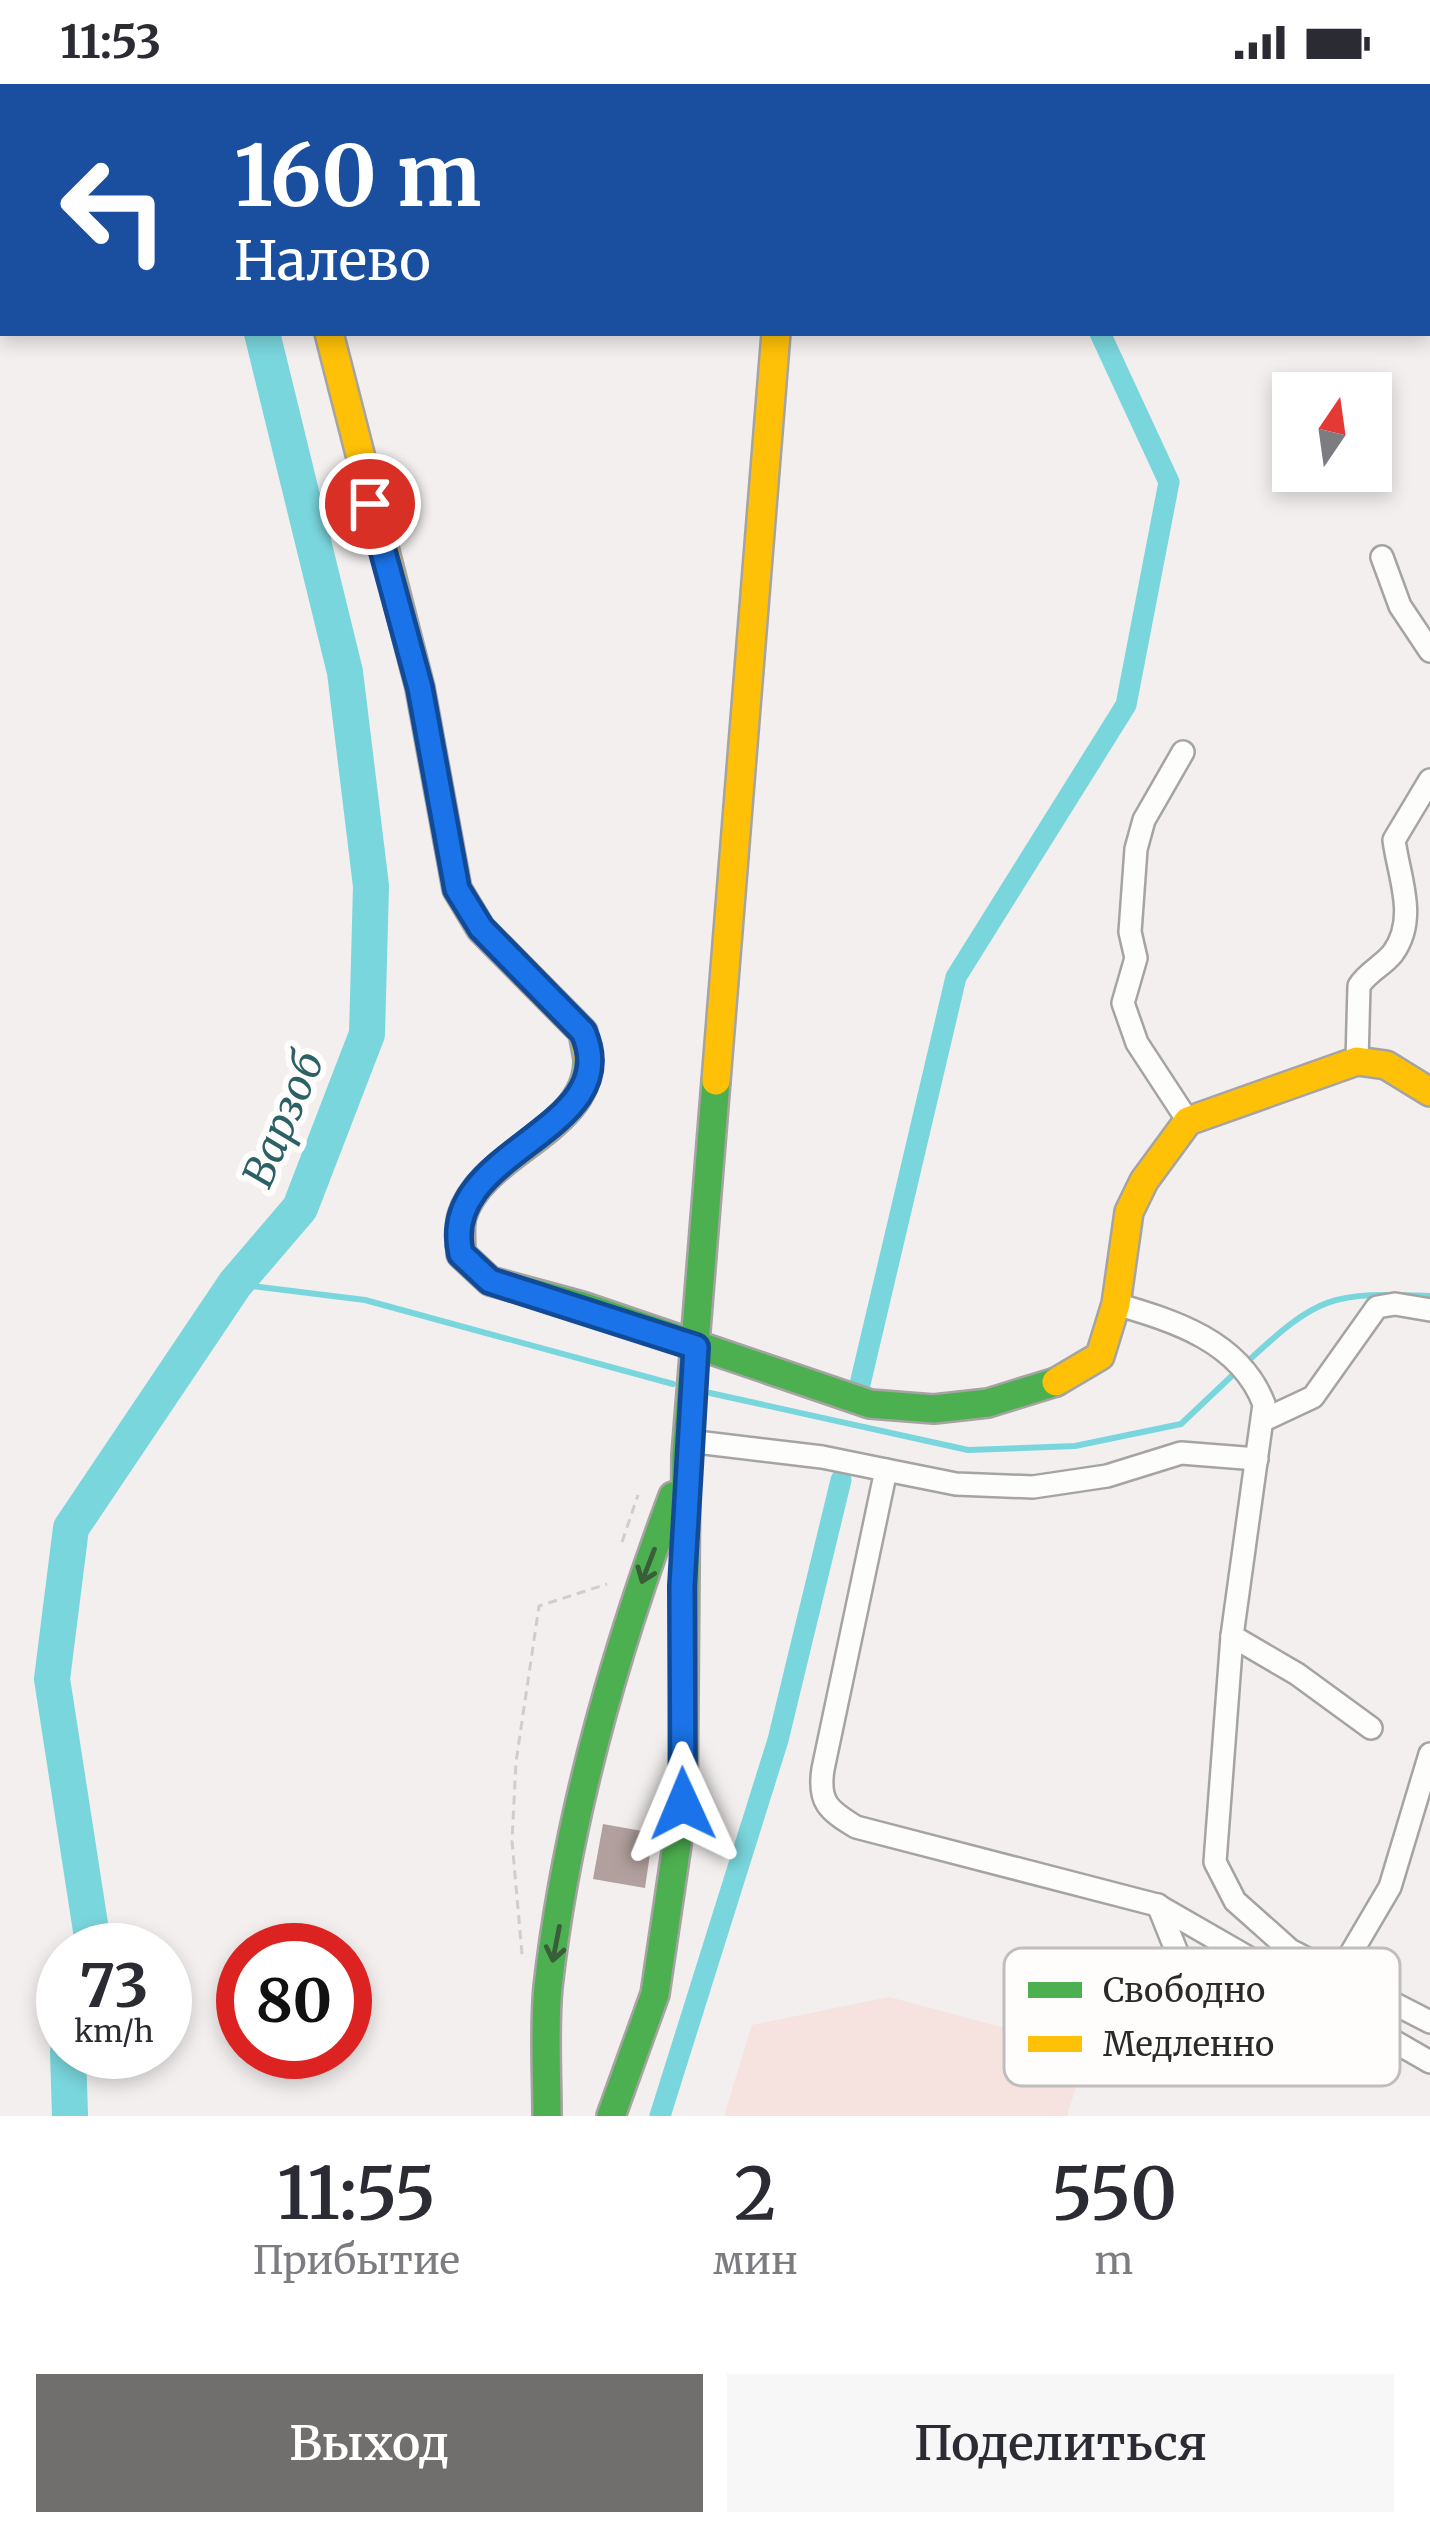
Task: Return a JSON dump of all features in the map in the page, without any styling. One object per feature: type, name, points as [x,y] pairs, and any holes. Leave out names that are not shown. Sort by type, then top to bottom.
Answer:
[{"type":"main road","points":[[330,336],[420,688],[457,889],[481,928],[583,1032],[591,1054],[574,1101],[476,1188],[459,1226],[461,1254],[490,1281],[695,1353],[870,1404],[934,1409],[1024,1393],[1087,1369],[1107,1340],[1129,1212],[1144,1181],[1188,1121],[1357,1061],[1386,1065],[1430,1092]]},
{"type":"main road","points":[[611,2116],[655,1994],[683,1804],[688,1440],[776,336]]},
{"type":"main road","points":[[547,2116],[548,1989],[585,1778],[626,1623],[688,1440]]},
{"type":"street","points":[[1382,557],[1400,606],[1430,652]]},
{"type":"street","points":[[1184,752],[1144,820],[1136,849],[1130,932],[1136,958],[1123,1003],[1137,1043],[1188,1121]]},
{"type":"street","points":[[1357,1061],[1359,986],[1390,956],[1404,928],[1407,897],[1394,840],[1430,780]]},
{"type":"street","points":[[1116,1304],[1209,1338],[1250,1376],[1264,1403],[1232,1636],[1215,1862],[1235,1901],[1257,1925],[1292,1948]]},
{"type":"street","points":[[1264,1420],[1313,1397],[1377,1307],[1395,1304],[1430,1310]]},
{"type":"street","points":[[688,1440],[822,1456],[956,1484],[1033,1487],[1106,1476],[1181,1453],[1257,1459]]},
{"type":"street","points":[[886,1470],[823,1769],[823,1803],[856,1827],[1157,1905],[1234,1948]]},
{"type":"street","points":[[1232,1636],[1297,1673],[1371,1728]]},
{"type":"street","points":[[1354,1948],[1390,1886],[1430,1754]]},
{"type":"street","points":[[1157,1905],[1175,1948]]},
{"type":"street","points":[[1404,2043],[1425,2021]]},
{"type":"street","points":[[1400,2041],[1430,2062]]},
{"type":"path","points":[[621,1542],[633,1501],[647,1484]]},
{"type":"path","points":[[522,1959],[512,1841],[517,1762],[539,1606],[610,1583]]},
{"type":"shaded area","points":[[889,1997],[1004,2028],[1004,2086],[1076,2086],[1067,2116],[724,2116],[752,2025]]},
{"type":"building","points":[[603,1824],[653,1833],[645,1888],[593,1879]]},
{"type":"waterway","name":"Варзоб","points":[[90,1923],[52,1679],[71,1528],[235,1284],[300,1208],[367,1034],[371,886],[345,672],[263,336]]},
{"type":"waterway","points":[[857,1397],[956,977],[1126,705],[1169,482],[1101,336]]},
{"type":"waterway","points":[[235,1284],[365,1300],[673,1384]]},
{"type":"waterway","points":[[1247,1362],[1292,1323],[1329,1302],[1370,1295],[1430,1296]]},
{"type":"waterway","points":[[710,1393],[968,1450],[1075,1446],[1181,1424],[1237,1371]]},
{"type":"waterway","points":[[660,2116],[778,1740],[841,1480]]},
{"type":"waterway","name":"Варзоб","points":[[69,2079],[70,2116]]},
{"type":"traffic: fast","points":[[588,1059],[584,1084],[572,1105],[490,1174],[462,1216],[461,1254],[490,1281],[582,1306],[870,1404],[934,1409],[988,1403],[1056,1382]]},
{"type":"traffic: fast","points":[[611,2116],[655,1994],[683,1804],[686,1455],[716,1081]]},
{"type":"traffic: fast","points":[[547,2116],[548,1987],[567,1861],[595,1737],[673,1496]]},
{"type":"traffic: slow","points":[[330,336],[420,688],[457,889],[481,929],[583,1032],[588,1059]]},
{"type":"traffic: slow","points":[[716,1081],[776,336]]},
{"type":"traffic: slow","points":[[1056,1382],[1100,1356],[1116,1304],[1129,1212],[1144,1181],[1188,1121],[1357,1061],[1386,1065],[1430,1092]]},
{"type":"route","points":[[370,504],[420,688],[457,889],[481,928],[583,1032],[591,1054],[584,1084],[559,1119],[490,1170],[476,1188],[459,1226],[461,1254],[490,1281],[581,1306],[696,1347],[686,1455],[682,1586],[683,1804]]}]
